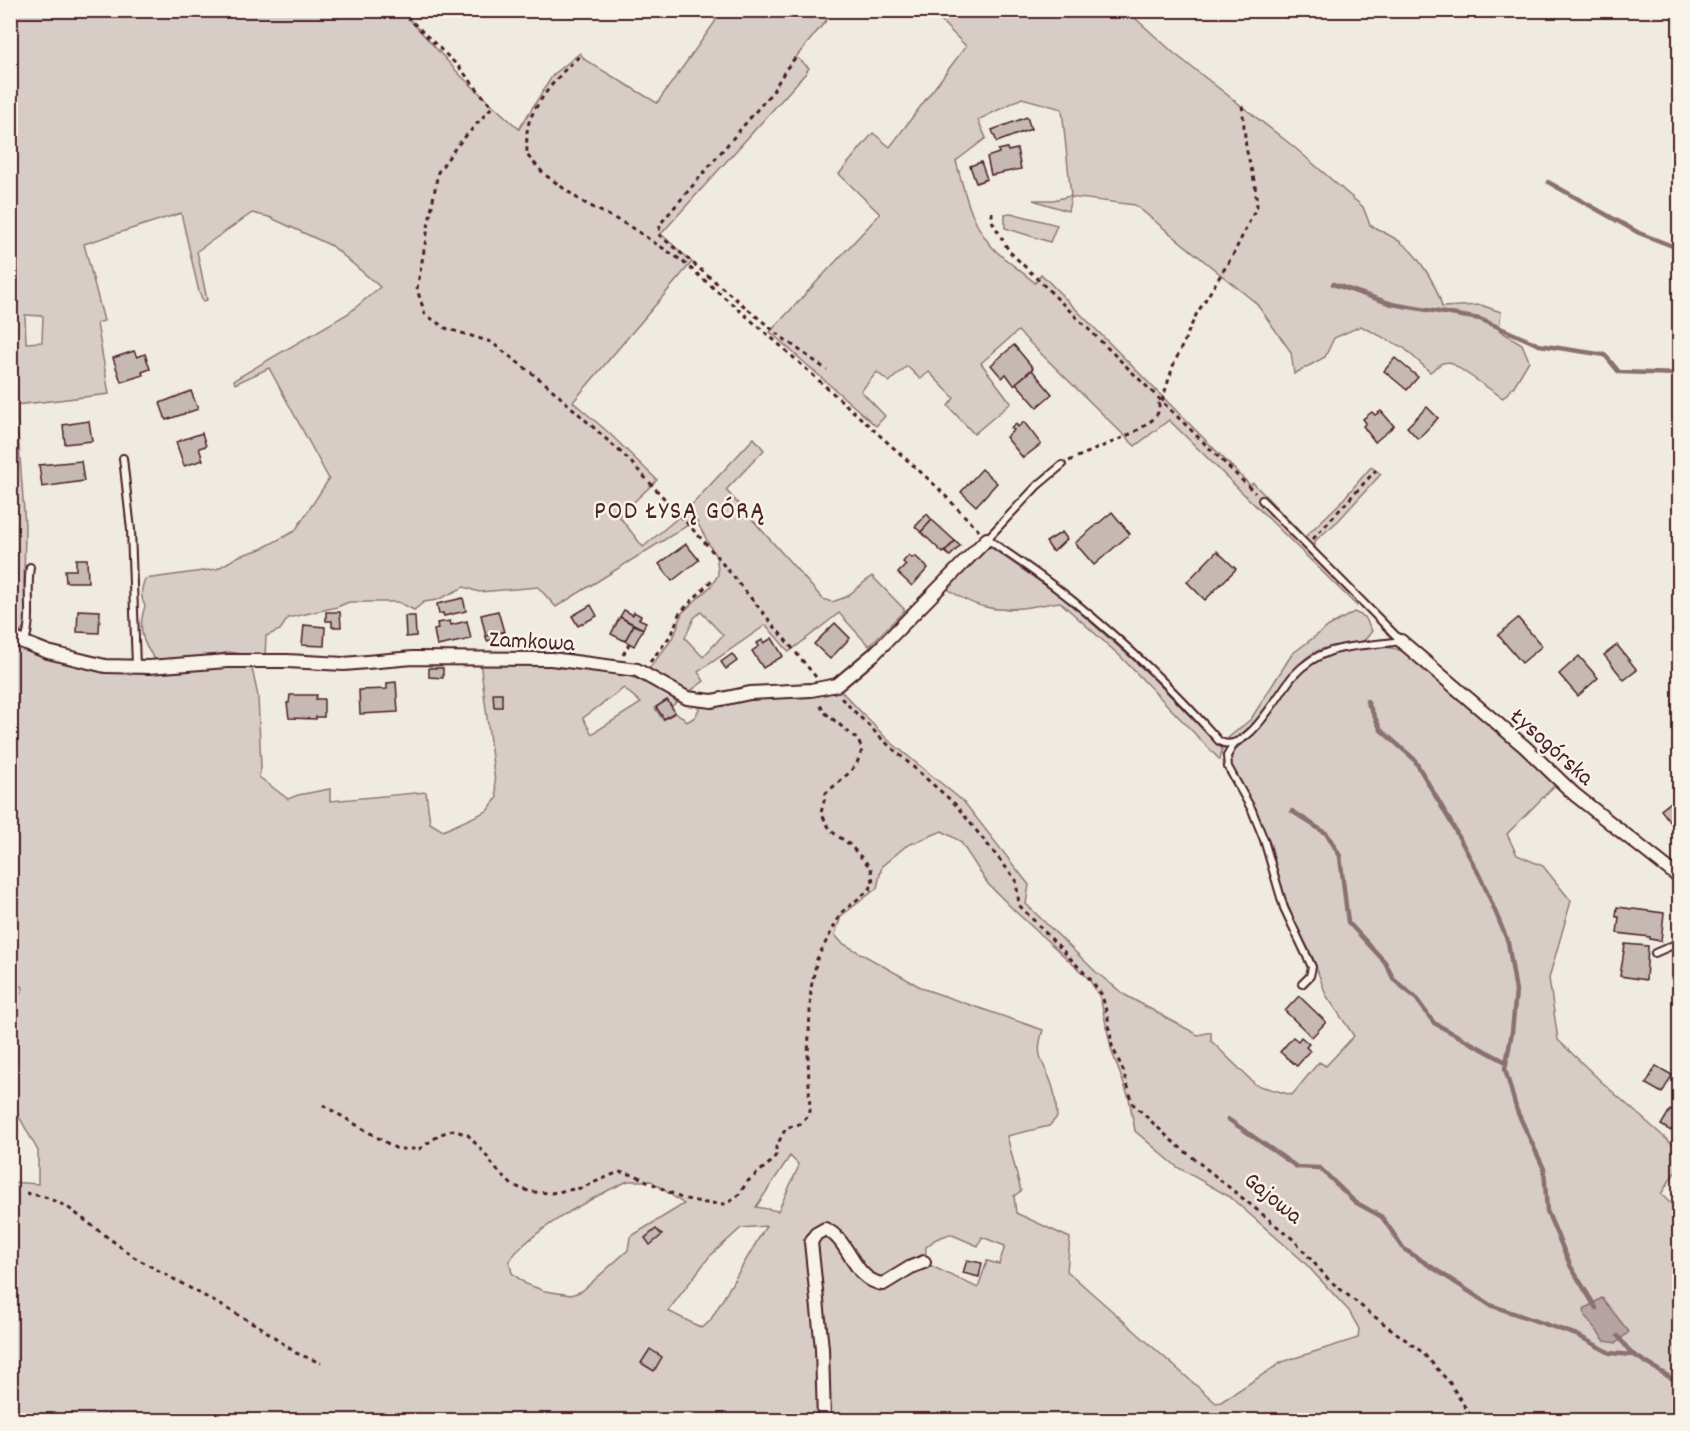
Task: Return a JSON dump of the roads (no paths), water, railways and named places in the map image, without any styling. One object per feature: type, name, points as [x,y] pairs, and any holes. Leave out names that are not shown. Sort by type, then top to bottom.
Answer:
[{"type":"street","name":"Zamkowa","points":[[10,637],[48,652],[105,666],[149,667],[237,661],[344,664],[412,657],[551,660],[640,672],[687,698],[712,701],[750,693],[837,685],[874,654],[987,538]]},
{"type":"street","name":"Łysogórska","points":[[1401,641],[1525,747],[1574,794],[1680,878]]},
{"type":"street","points":[[824,1420],[822,1348],[811,1242],[816,1233],[825,1229],[833,1232],[863,1275],[872,1283],[883,1284],[924,1262]]},
{"type":"lane","points":[[123,458],[131,530],[136,666]]},
{"type":"lane","points":[[1062,465],[1037,486],[987,538],[1072,600],[1182,700],[1219,741],[1226,745],[1234,744],[1245,737],[1292,677],[1321,653],[1348,647],[1401,641]]},
{"type":"lane","points":[[1262,500],[1401,641]]},
{"type":"lane","points":[[25,642],[30,617],[28,576],[30,567]]},
{"type":"lane","points":[[1234,744],[1227,756],[1228,766],[1252,810],[1264,840],[1284,908],[1312,967],[1310,976],[1302,984]]},
{"type":"lane","points":[[1656,952],[1680,942]]},
{"type":"waterway","points":[[1548,182],[1639,233],[1680,249]]},
{"type":"waterway","points":[[1333,284],[1392,304],[1480,319],[1539,345],[1605,355],[1619,372],[1680,374]]},
{"type":"waterway","points":[[1367,701],[1381,730],[1414,759],[1482,880],[1508,942],[1516,991],[1505,1069],[1517,1111],[1544,1169],[1547,1211],[1571,1267],[1596,1308]]},
{"type":"waterway","points":[[1292,811],[1327,834],[1340,856],[1348,922],[1385,962],[1394,980],[1415,997],[1434,1023],[1506,1062]]},
{"type":"waterway","points":[[1228,1119],[1297,1167],[1320,1168],[1355,1202],[1382,1217],[1404,1249],[1490,1305],[1577,1335],[1610,1353],[1632,1355]]},
{"type":"waterway","points":[[1618,1336],[1631,1353],[1679,1383],[1680,1386]]},
{"type":"district","name":"POD ŁYSĄ GÓRĄ","points":[[680,509]]}]
